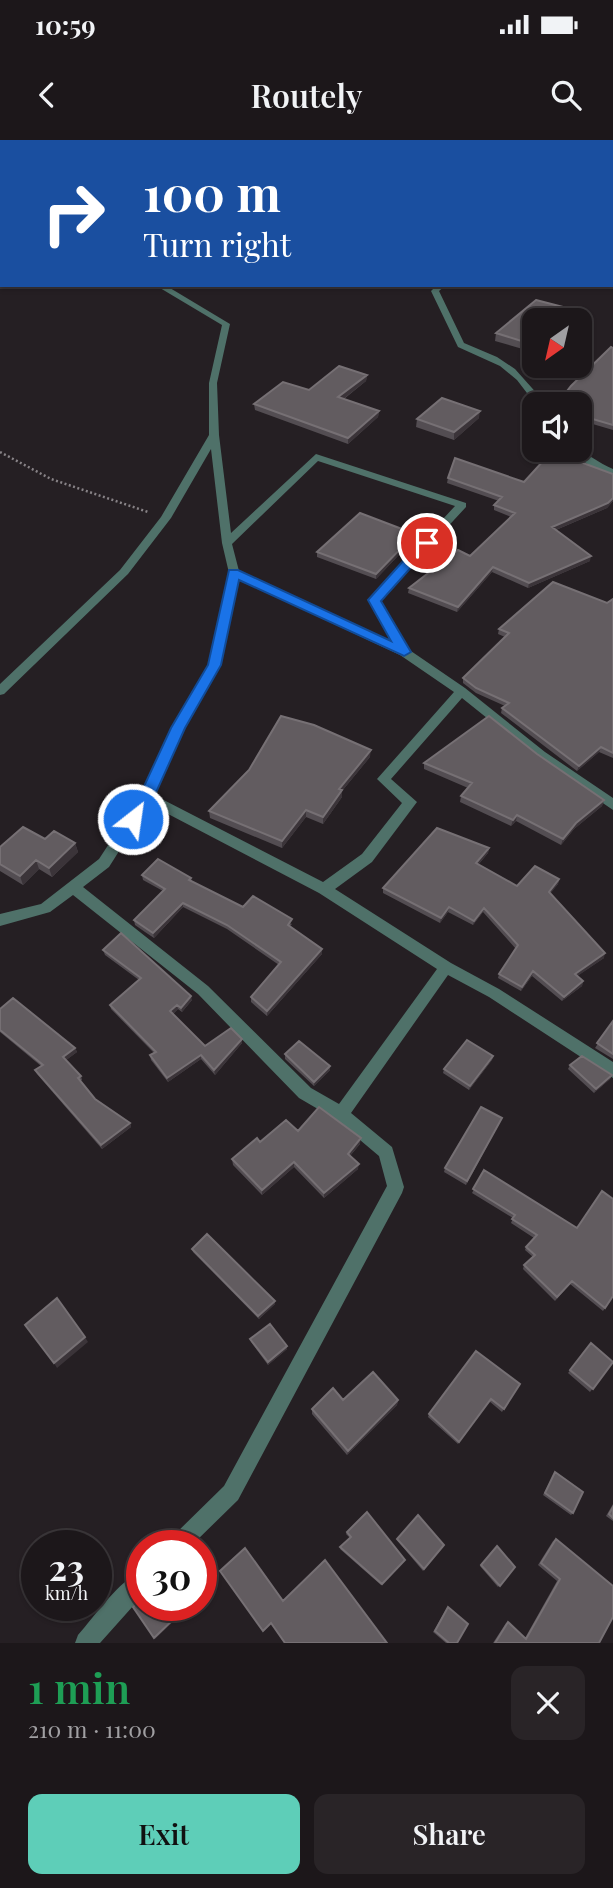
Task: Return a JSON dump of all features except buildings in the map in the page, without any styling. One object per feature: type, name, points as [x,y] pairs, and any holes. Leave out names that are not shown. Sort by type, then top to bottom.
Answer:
[{"type":"street","points":[[0,920],[45,908],[104,863],[147,797],[178,728],[214,665],[234,573],[227,543],[214,435],[213,383],[226,324],[162,287]]},
{"type":"street","points":[[439,287],[435,290],[461,345],[503,362],[528,384],[532,392]]},
{"type":"street","points":[[0,691],[124,572],[166,518],[214,435]]},
{"type":"street","points":[[227,543],[316,457],[462,505],[374,600],[404,652]]},
{"type":"street","points":[[590,462],[613,474]]},
{"type":"street","points":[[234,573],[404,652],[461,691],[541,755],[613,805]]},
{"type":"street","points":[[324,889],[367,858],[410,802],[383,779],[461,691]]},
{"type":"street","points":[[147,797],[324,889],[446,967],[494,993],[613,1071]]},
{"type":"street","points":[[73,887],[203,990],[305,1093],[341,1114],[386,1152],[397,1187],[231,1493],[193,1530]]},
{"type":"street","points":[[341,1114],[446,967]]},
{"type":"street","points":[[86,1643],[126,1596]]},
{"type":"path","points":[[0,452],[51,479],[166,518]]},
{"type":"route","points":[[133,819],[147,797],[178,728],[214,665],[234,573],[404,652],[374,600],[427,543]]}]
